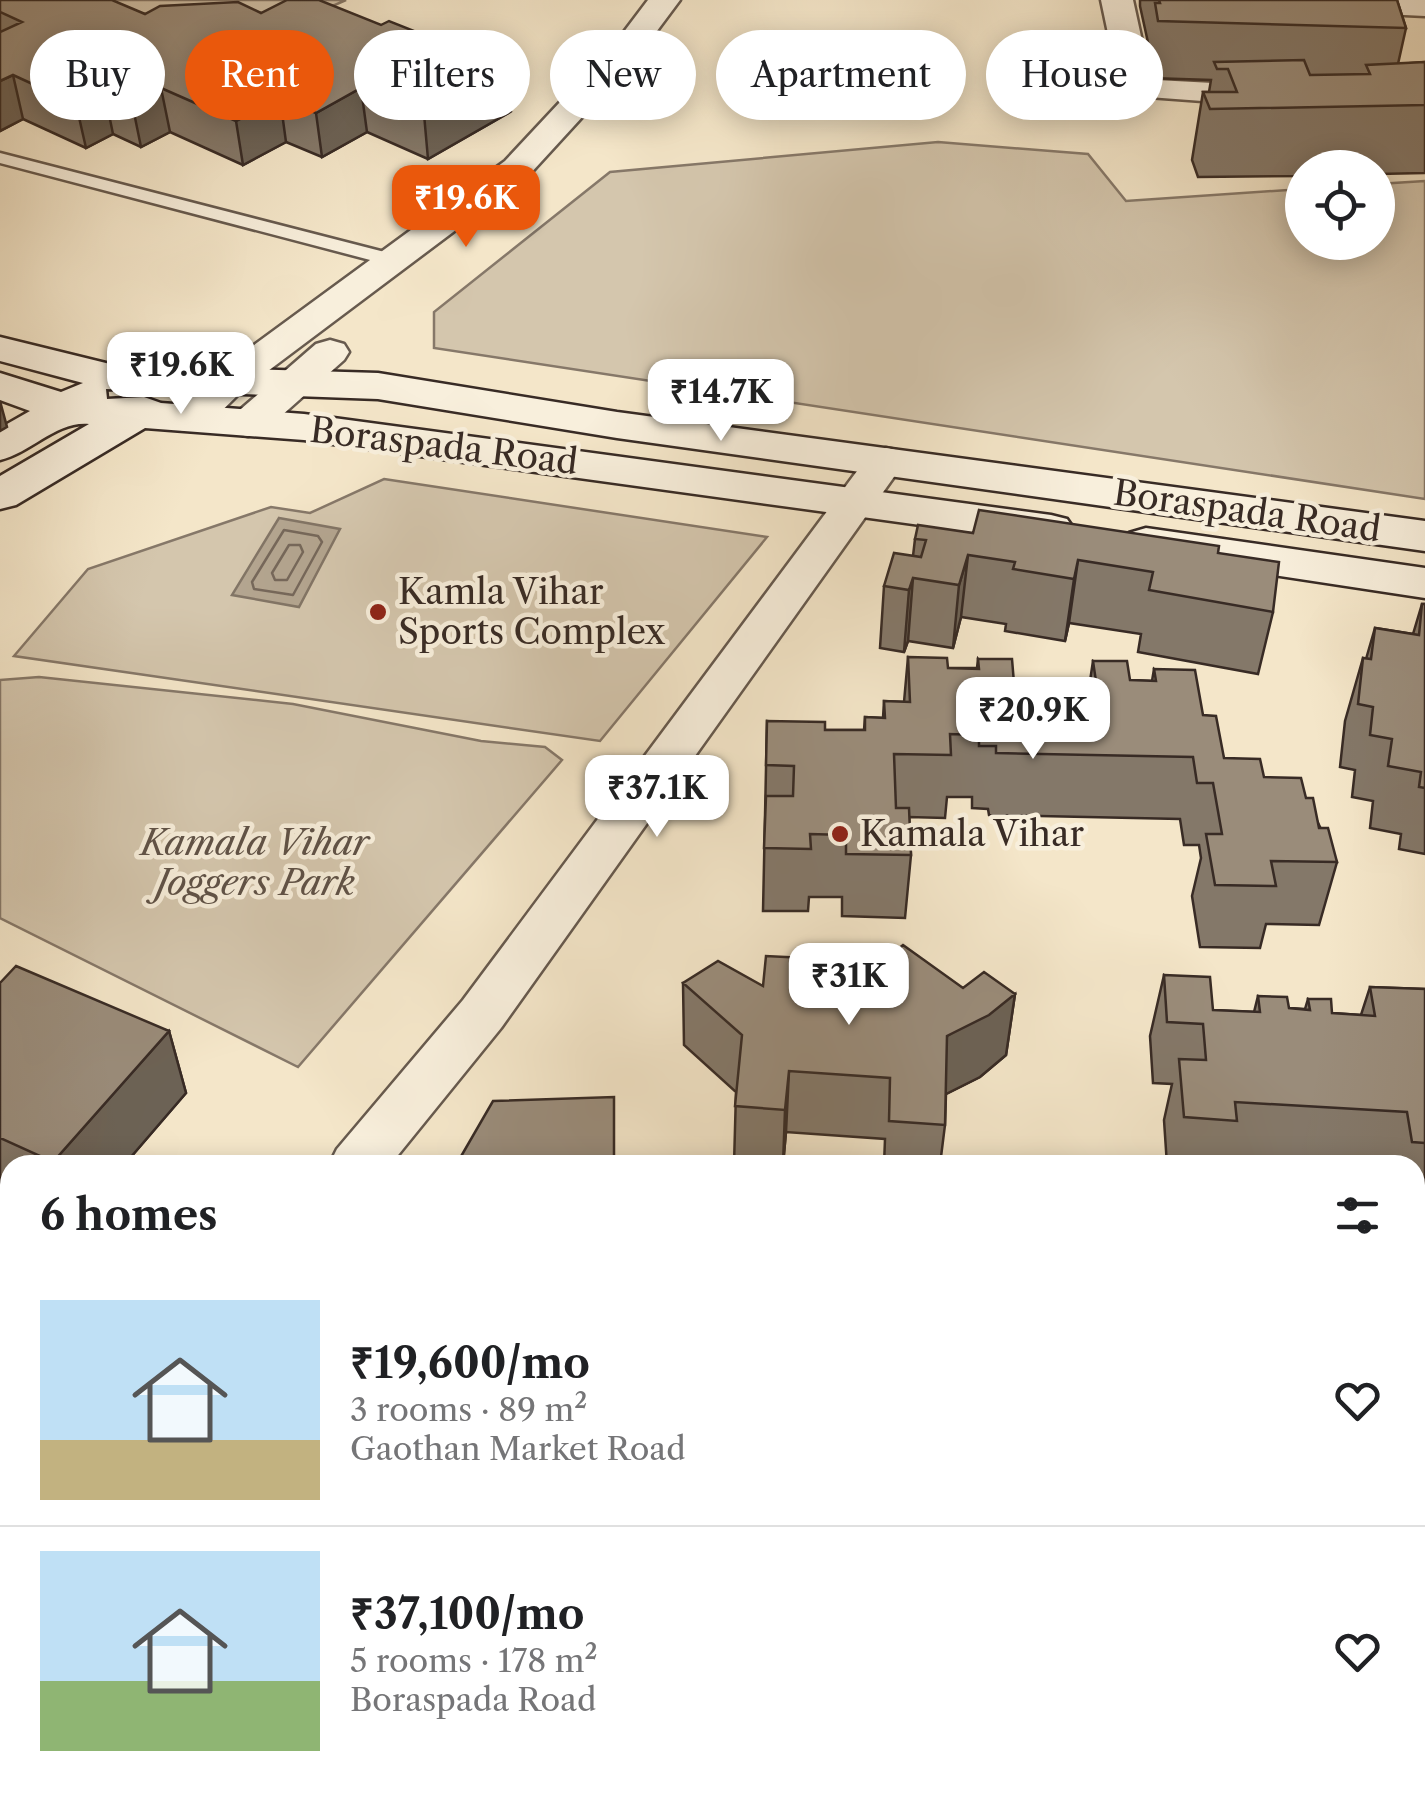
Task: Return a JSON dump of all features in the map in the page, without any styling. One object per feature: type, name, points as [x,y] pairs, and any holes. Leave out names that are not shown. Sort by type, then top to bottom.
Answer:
[{"type":"main road","name":"Boraspada Road","points":[[0,348],[184,400],[248,424],[304,427],[855,500],[1425,583]]},
{"type":"main road","points":[[0,447],[68,409],[112,378]]},
{"type":"main road","name":"Boraspada Road","points":[[0,386],[68,409],[135,417],[230,382],[378,386],[617,425],[1425,536]]},
{"type":"main road","points":[[0,495],[135,417]]},
{"type":"street","points":[[1117,0],[1133,76],[1146,89],[1310,98]]},
{"type":"street","points":[[1281,0],[1425,7]]},
{"type":"street","points":[[654,30],[675,10]]},
{"type":"street","points":[[248,424],[423,253],[517,168],[561,120]]},
{"type":"street","points":[[230,382],[423,253],[550,183],[604,120]]},
{"type":"street","points":[[365,1155],[482,1014],[886,460]]},
{"type":"lane","points":[[0,158],[423,253]]},
{"type":"green space","points":[[55,0],[346,0],[312,15],[170,35],[165,30],[154,30]]},
{"type":"green space","points":[[938,142],[1088,154],[1126,201],[1285,190],[1285,260],[1395,260],[1395,183],[1425,181],[1425,499],[434,348],[434,312],[610,172]]},
{"type":"green space","name":"Kamla Vihar Sports Complex","points":[[384,479],[767,537],[600,741],[14,656],[88,569],[271,507],[310,513]]},
{"type":"green space","name":"Kamala Vihar Joggers Park","points":[[39,677],[293,704],[481,741],[545,747],[562,760],[298,1067],[0,918],[0,680]]},
{"type":"water","points":[[279,518],[340,529],[299,607],[232,595]]},
{"type":"building","points":[[0,0],[112,0],[145,14],[160,6],[238,2],[261,13],[287,0],[319,0],[381,25],[389,21],[412,30],[354,30],[354,92],[334,103],[334,30],[185,30],[185,99],[165,90],[165,30],[30,30],[30,83],[13,75],[0,81],[0,32],[22,22],[0,12]]},
{"type":"building","points":[[1397,0],[1406,28],[1158,21],[1155,3]]},
{"type":"building","points":[[1304,60],[1310,75],[1370,74],[1366,65],[1425,62],[1425,105],[1210,109],[1203,92],[1237,92],[1228,69],[1217,69],[1214,62]]},
{"type":"building","points":[[979,510],[1219,546],[1218,553],[1279,562],[1273,612],[1149,590],[1153,572],[1078,560],[1074,579],[1013,569],[1015,562],[968,555],[959,585],[913,578],[909,590],[884,586],[894,553],[921,557],[926,540],[915,539],[918,525],[973,533]]},
{"type":"building","points":[[1422,604],[1425,788],[1419,787],[1421,772],[1388,766],[1392,739],[1370,735],[1373,707],[1358,704],[1363,658],[1371,659],[1375,628],[1419,635]]},
{"type":"building","points":[[908,657],[947,658],[948,668],[979,669],[978,659],[1012,659],[1016,707],[1100,709],[1093,661],[1127,661],[1130,680],[1156,681],[1154,669],[1195,670],[1203,715],[1216,716],[1224,758],[1260,759],[1264,777],[1301,778],[1306,798],[1313,798],[1319,828],[1328,828],[1337,862],[1271,861],[1276,886],[1215,885],[1206,834],[1222,834],[1213,783],[1197,783],[1193,757],[996,753],[996,746],[979,746],[979,735],[950,734],[951,755],[894,754],[896,808],[909,808],[911,855],[846,854],[846,835],[810,834],[811,849],[764,848],[766,796],[793,796],[794,766],[766,765],[767,721],[825,722],[825,730],[865,730],[865,717],[885,718],[884,701],[910,702]]},
{"type":"building","points":[[903,945],[963,988],[984,972],[1015,994],[989,1015],[947,1036],[945,1125],[889,1121],[890,1078],[789,1071],[785,1110],[735,1106],[742,1035],[683,983],[718,961],[763,986],[766,956],[805,958],[803,982],[852,985]]},
{"type":"building","points":[[16,966],[169,1031],[59,1155],[38,1155],[0,1138],[0,983]]},
{"type":"building","points":[[1164,975],[1210,977],[1213,1010],[1260,1012],[1258,996],[1287,997],[1289,1008],[1310,1010],[1308,999],[1331,999],[1332,1013],[1375,1016],[1370,987],[1425,989],[1425,1143],[1412,1142],[1407,1112],[1235,1102],[1237,1121],[1184,1117],[1179,1059],[1206,1060],[1203,1024],[1167,1022]]},
{"type":"building","points":[[614,1097],[614,1155],[462,1155],[493,1101]]},
{"type":"place","name":"Kamla Vihar Sports Complex","points":[[378,612]]},
{"type":"place","name":"Kamala Vihar","points":[[840,834]]}]
